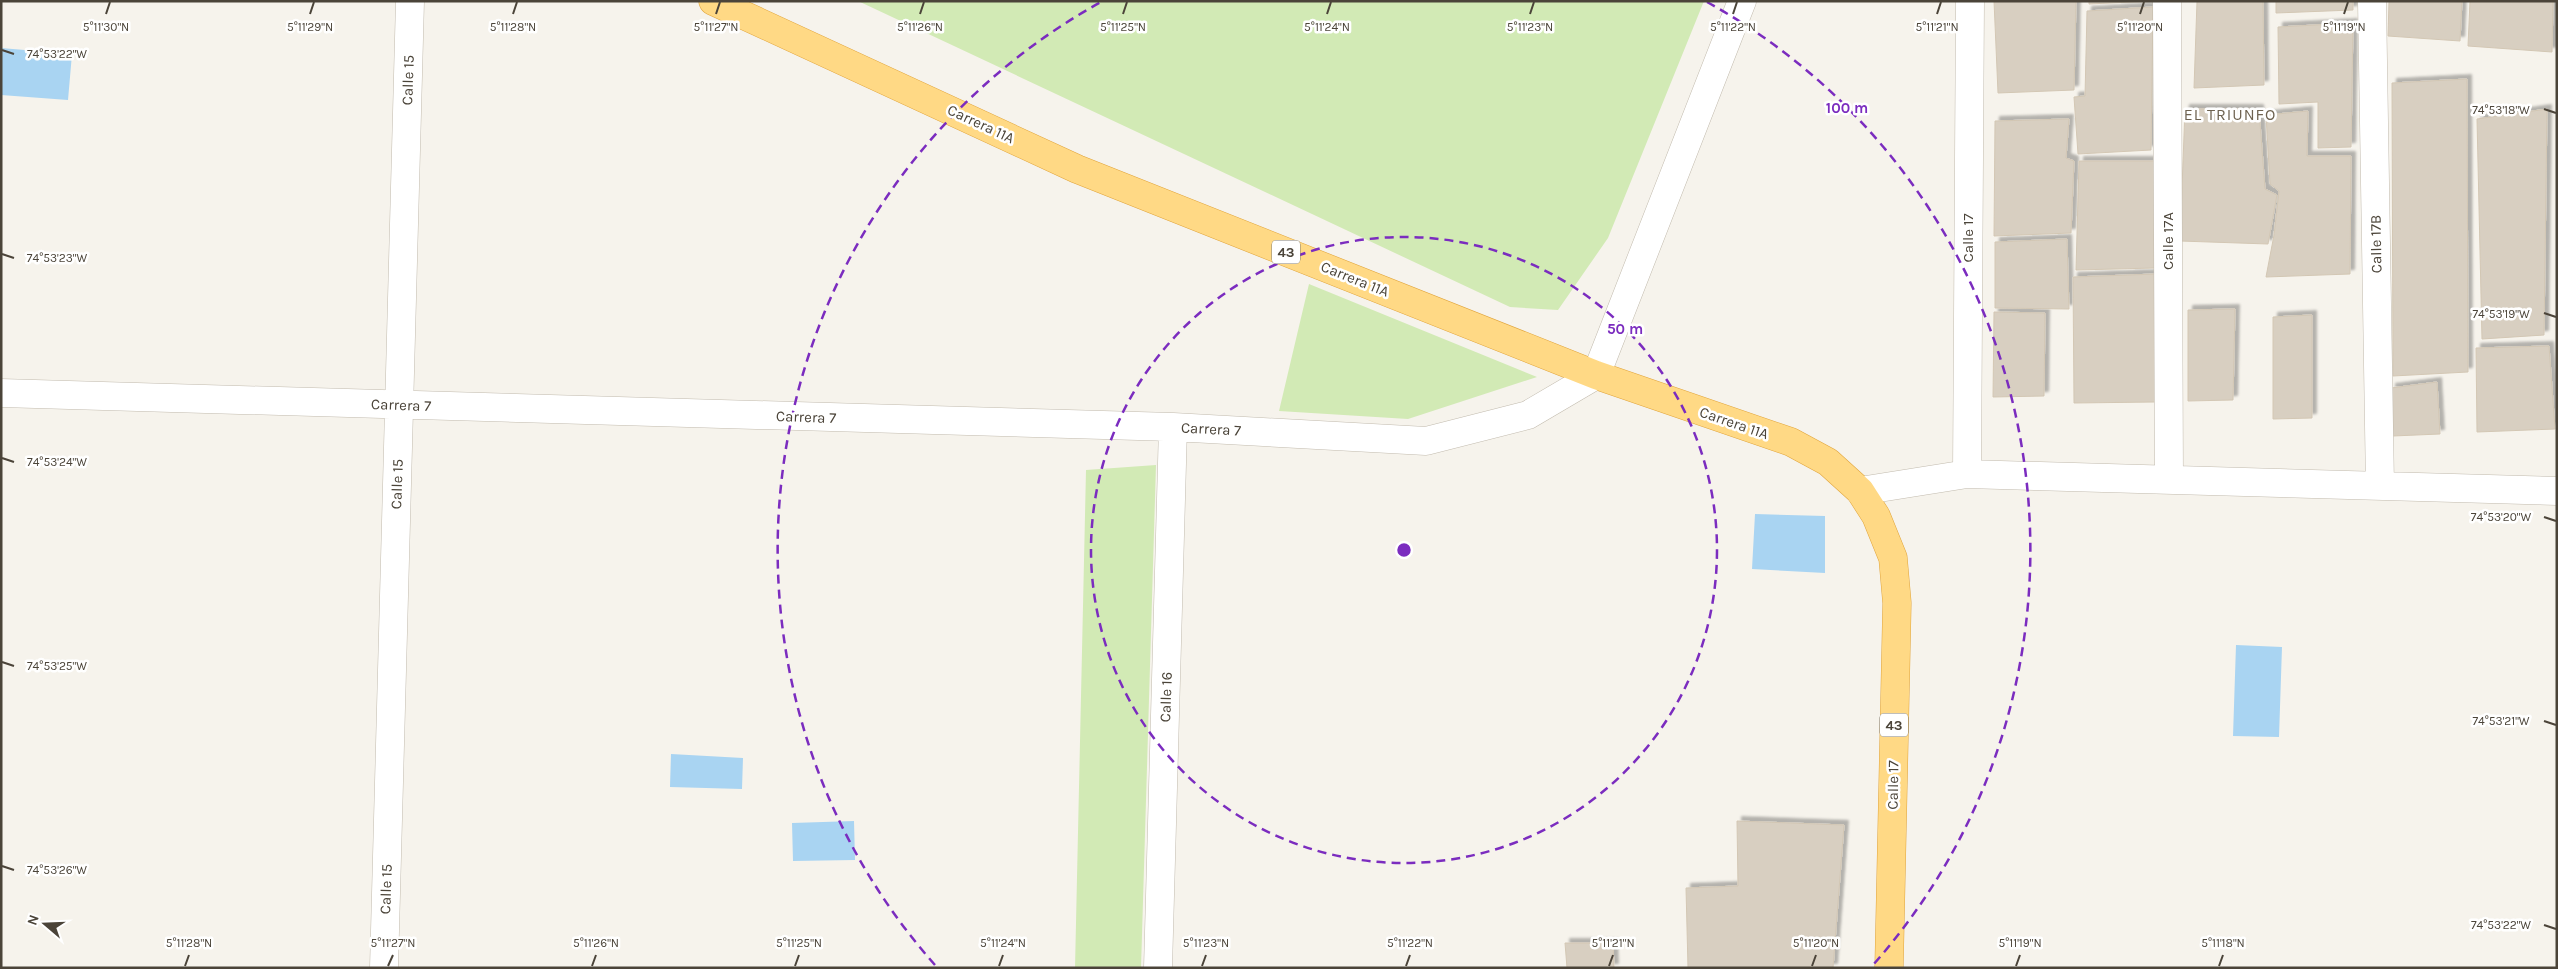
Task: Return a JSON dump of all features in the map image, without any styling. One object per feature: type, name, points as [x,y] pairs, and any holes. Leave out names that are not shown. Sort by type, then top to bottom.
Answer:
[{"type":"highway","name":"Carrera 11A","points":[[713,1],[1077,169],[1596,375],[1791,442],[1828,462],[1860,491]]},
{"type":"highway","name":"Calle 17","points":[[1860,491],[1876,516],[1893,558],[1897,603],[1889,968]]},
{"type":"street","name":"Calle 15","points":[[384,968],[410,1]]},
{"type":"street","points":[[1596,375],[1742,1]]},
{"type":"street","name":"Calle 17","points":[[1967,474],[1970,1]]},
{"type":"street","name":"Calle 17A","points":[[2167,1],[2169,480]]},
{"type":"street","name":"Calle 17B","points":[[2372,1],[2380,486]]},
{"type":"street","name":"Carrera 7","points":[[1,394],[1174,427],[1426,441],[1528,415],[1596,375]]},
{"type":"street","name":"Calle 16","points":[[1158,968],[1174,427]]},
{"type":"street","points":[[1860,491],[1967,474],[2557,491]]},
{"type":"green space","points":[[858,1],[1704,1],[1608,238],[1558,310],[1510,307]]},
{"type":"green space","points":[[1309,284],[1537,377],[1408,419],[1279,411]]},
{"type":"green space","points":[[1156,465],[1141,968],[1075,968],[1086,470]]},
{"type":"water","points":[[1,48],[72,54],[68,100],[1,95]]},
{"type":"water","points":[[1755,514],[1825,516],[1825,573],[1752,569]]},
{"type":"water","points":[[2236,645],[2282,647],[2279,737],[2233,736]]},
{"type":"water","points":[[671,754],[743,758],[742,789],[670,787]]},
{"type":"water","points":[[854,821],[855,860],[793,861],[792,823]]},
{"type":"building","points":[[1994,1],[2076,1],[2074,90],[1998,93]]},
{"type":"building","points":[[2089,1],[2154,1],[2089,4]]},
{"type":"building","points":[[2197,1],[2263,1],[2264,85],[2194,88]]},
{"type":"building","points":[[2276,1],[2353,1],[2353,10],[2276,13]]},
{"type":"building","points":[[2389,1],[2462,1],[2460,41],[2388,36]]},
{"type":"building","points":[[2470,1],[2553,1],[2552,52],[2468,46]]},
{"type":"building","points":[[2153,7],[2151,150],[2078,154],[2074,97],[2085,96],[2087,11]]},
{"type":"building","points":[[2353,23],[2351,147],[2318,148],[2318,102],[2279,104],[2278,27]]},
{"type":"building","points":[[2467,79],[2468,372],[2393,376],[2392,83]]},
{"type":"building","points":[[2185,109],[2259,109],[2265,189],[2277,195],[2268,244],[2180,241]]},
{"type":"building","points":[[2547,109],[2544,335],[2482,339],[2477,119]]},
{"type":"building","points":[[2308,111],[2307,156],[2351,156],[2350,274],[2266,277],[2274,235],[2279,191],[2270,184],[2266,115]]},
{"type":"building","points":[[2069,119],[2066,158],[2074,161],[2071,233],[1994,236],[1995,121]]},
{"type":"building","points":[[2079,161],[2156,161],[2155,268],[2076,270]]},
{"type":"building","points":[[2067,239],[2069,309],[1995,308],[1995,242]]},
{"type":"building","points":[[2156,274],[2155,402],[2074,403],[2073,277]]},
{"type":"building","points":[[2235,309],[2233,400],[2188,401],[2188,310]]},
{"type":"building","points":[[1994,312],[2045,313],[2044,396],[1993,397]]},
{"type":"building","points":[[2312,315],[2312,418],[2273,419],[2273,317]]},
{"type":"building","points":[[2549,346],[2555,429],[2477,432],[2476,348]]},
{"type":"building","points":[[2437,382],[2440,434],[2393,436],[2391,388]]},
{"type":"building","points":[[1737,821],[1844,825],[1833,968],[1688,968],[1686,888],[1738,886]]},
{"type":"building","points":[[1565,943],[1613,943],[1614,968],[1567,968]]},
{"type":"district","name":"EL TRIUNFO","points":[[2230,114]]}]
